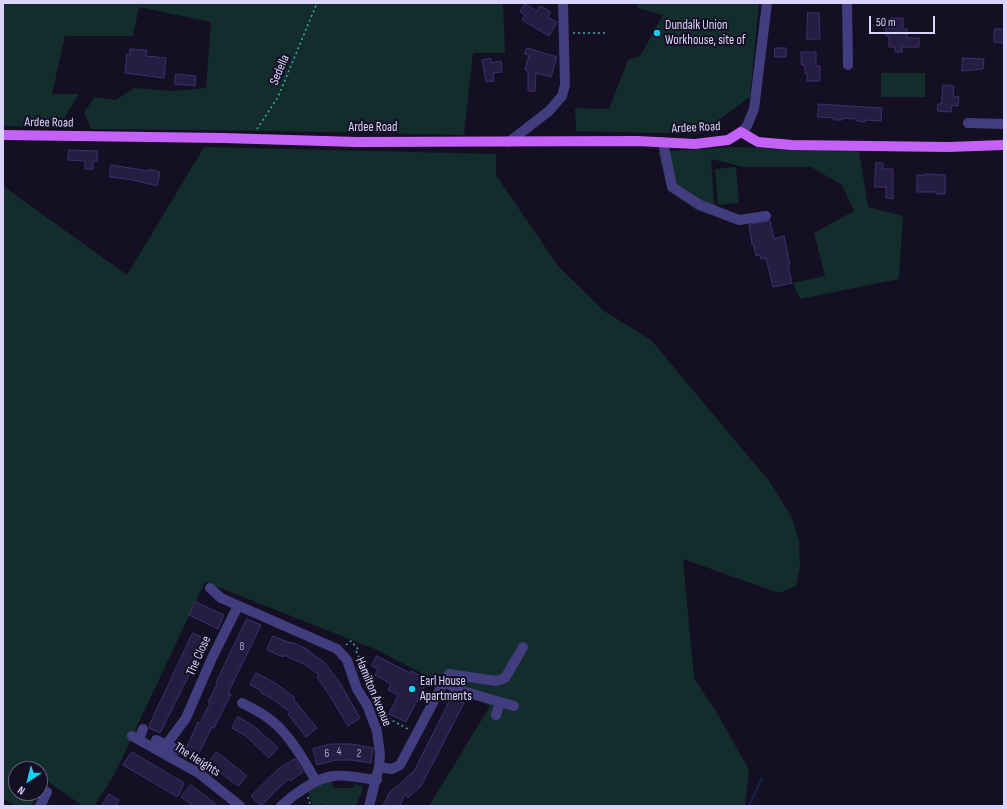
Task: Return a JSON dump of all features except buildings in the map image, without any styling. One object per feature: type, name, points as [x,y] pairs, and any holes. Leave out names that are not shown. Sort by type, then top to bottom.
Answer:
[{"type":"main road","name":"Ardee Road","points":[[3,135],[322,140],[357,142],[637,141],[695,144],[728,140],[741,132]]},
{"type":"main road","points":[[741,132],[758,142],[792,145],[948,147],[1004,145]]},
{"type":"street","points":[[509,142],[549,111],[562,96],[565,85],[564,3]]},
{"type":"street","points":[[741,132],[747,126],[754,108],[767,3]]},
{"type":"street","points":[[847,3],[848,65]]},
{"type":"street","points":[[968,124],[1004,124]]},
{"type":"street","points":[[663,142],[672,187],[700,205],[739,220],[766,216]]},
{"type":"street","points":[[210,588],[221,598],[238,606]]},
{"type":"street","name":"The Close","points":[[166,745],[186,718],[212,658],[238,606]]},
{"type":"street","name":"Hamilton Avenue","points":[[238,606],[337,649],[347,660],[377,731],[380,755],[379,767],[377,780],[369,806]]},
{"type":"street","points":[[379,767],[392,769],[400,765],[449,674],[496,681],[505,678],[523,647]]},
{"type":"street","points":[[444,682],[462,691],[514,706]]},
{"type":"street","points":[[496,715],[500,702]]},
{"type":"street","points":[[242,703],[271,720],[279,727],[306,764],[316,782]]},
{"type":"street","name":"The Heights","points":[[144,729],[136,738],[200,774],[240,806]]},
{"type":"street","points":[[156,740],[178,750]]},
{"type":"street","points":[[281,806],[297,793],[316,782],[333,776],[355,776],[377,780]]},
{"type":"path","name":"Sedella","points":[[252,139],[263,118],[278,97],[317,3]]},
{"type":"path","points":[[564,33],[605,33]]},
{"type":"path","points":[[307,792],[311,806]]},
{"type":"green space","points":[[3,3],[503,3],[505,53],[473,53],[464,135],[91,129],[84,112],[95,97],[116,100],[134,88],[173,91],[206,88],[211,22],[139,7],[133,36],[65,36],[52,94],[79,94],[58,128],[3,126]]},
{"type":"green space","points":[[637,3],[759,3],[750,97],[699,134],[576,131],[575,108],[609,109],[628,60],[640,56],[663,15],[638,8]]},
{"type":"green space","points":[[881,73],[925,73],[925,97],[881,97]]},
{"type":"green space","points":[[204,147],[496,154],[496,175],[558,266],[604,311],[651,340],[769,481],[791,516],[799,540],[800,567],[796,586],[779,593],[683,559],[694,678],[717,713],[749,770],[745,806],[429,806],[490,706],[438,682],[377,650],[205,582],[114,775],[94,806],[83,806],[48,782],[48,761],[8,761],[8,801],[34,801],[32,806],[17,806],[3,799],[3,186],[127,275]]},
{"type":"green space","points":[[732,147],[859,151],[868,207],[903,216],[899,279],[800,299],[793,283],[825,276],[814,233],[854,211],[842,185],[811,167],[744,167],[711,159],[714,202],[728,220],[696,210],[668,190],[658,152]]},
{"type":"green space","points":[[736,167],[739,203],[718,205],[715,169]]},
{"type":"green space","points":[[332,781],[333,788],[353,788],[354,784],[362,786],[362,791],[356,806],[329,806],[321,804],[318,806],[313,806],[308,792],[316,787]]},
{"type":"waterway","points":[[749,806],[762,778]]},
{"type":"place","name":"Dundalk Union Workhouse, site of","points":[[657,33]]},
{"type":"place","name":"Earl House Apartments","points":[[412,689]]}]
